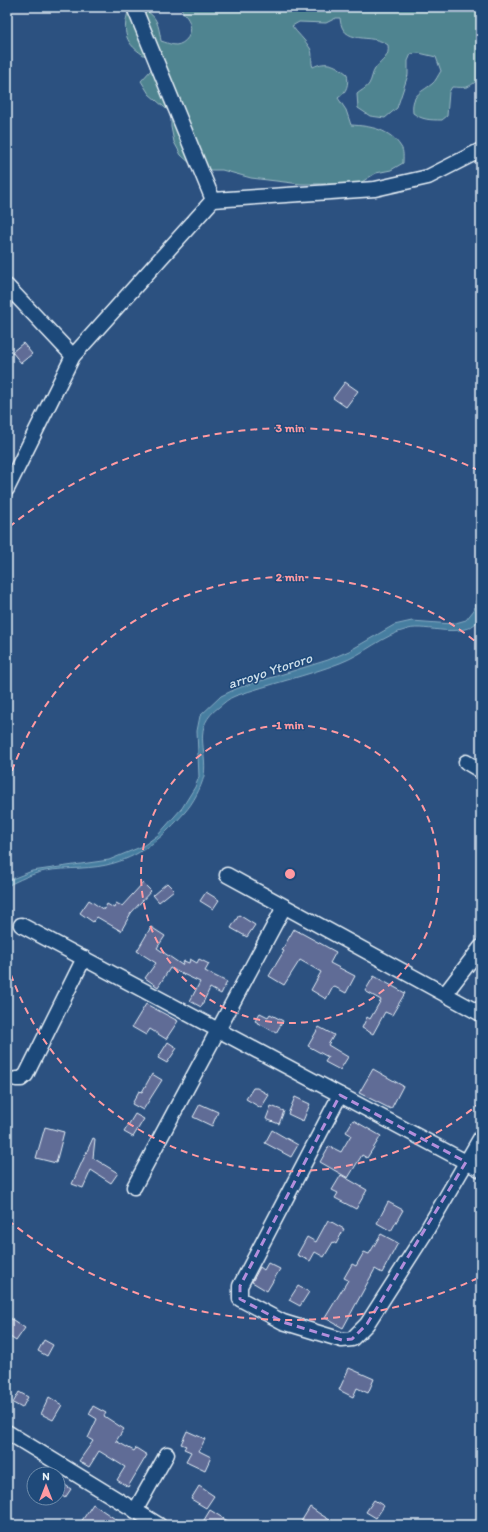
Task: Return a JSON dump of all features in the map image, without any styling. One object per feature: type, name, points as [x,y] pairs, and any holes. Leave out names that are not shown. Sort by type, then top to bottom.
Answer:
[{"type":"street","points":[[134,7],[213,200]]},
{"type":"street","points":[[7,489],[73,356],[213,200],[375,189],[428,177],[481,150]]},
{"type":"street","points":[[7,286],[73,356]]},
{"type":"street","points":[[466,762],[481,771]]},
{"type":"street","points":[[227,875],[481,1014]]},
{"type":"street","points":[[134,1187],[284,907]]},
{"type":"street","points":[[21,925],[481,1170]]},
{"type":"street","points":[[445,994],[481,947]]},
{"type":"street","points":[[16,1079],[21,1079],[26,1075],[84,958]]},
{"type":"street","points":[[340,1095],[240,1286],[240,1299],[283,1322],[342,1340],[352,1339],[367,1324],[424,1235],[481,1137]]},
{"type":"street","points":[[7,1432],[158,1525]]},
{"type":"street","points":[[135,1511],[167,1454]]},
{"type":"highlighted area","points":[[340,1095],[466,1162],[382,1302],[367,1324],[352,1339],[342,1340],[283,1322],[240,1299],[240,1286]]},
{"type":"green space","points":[[136,7],[148,12],[155,19],[159,28],[161,41],[176,45],[183,43],[188,38],[191,27],[181,7],[481,7],[481,78],[468,87],[452,87],[449,92],[447,116],[442,120],[430,120],[423,118],[413,113],[413,102],[420,92],[436,80],[441,71],[436,57],[419,53],[411,54],[408,61],[408,75],[397,108],[385,118],[370,116],[358,108],[357,94],[367,87],[374,71],[387,56],[388,45],[374,39],[358,38],[346,33],[342,27],[340,18],[336,18],[326,23],[299,22],[292,26],[310,48],[313,67],[323,64],[331,64],[347,74],[347,88],[338,98],[346,110],[351,125],[365,126],[385,132],[391,136],[402,149],[403,163],[391,170],[376,173],[360,183],[346,184],[301,184],[251,178],[222,170],[206,170],[192,165],[181,155],[174,142],[171,127],[171,113],[149,94],[141,81],[151,70],[147,57],[139,52],[129,42],[126,31],[129,8]]},
{"type":"water","points":[[481,587],[482,605],[480,618],[471,627],[454,631],[425,628],[408,629],[382,640],[340,663],[235,696],[219,707],[210,715],[205,723],[202,739],[205,766],[204,776],[196,795],[188,808],[161,836],[135,855],[114,863],[97,867],[45,871],[30,875],[7,886],[7,881],[32,871],[109,860],[143,846],[158,835],[182,808],[195,787],[199,777],[197,731],[200,716],[221,696],[238,688],[328,660],[349,651],[394,625],[412,621],[452,624],[466,620],[474,610]]},
{"type":"building","points":[[23,343],[32,354],[21,363],[12,352]]},
{"type":"building","points":[[345,382],[358,391],[346,407],[333,398]]},
{"type":"building","points":[[143,883],[151,891],[131,913],[121,931],[97,917],[93,922],[80,913],[89,900],[104,910],[107,904],[114,908],[116,903],[122,906]]},
{"type":"building","points":[[167,883],[174,890],[159,902],[153,895]]},
{"type":"building","points":[[206,892],[219,900],[213,909],[200,901]]},
{"type":"building","points":[[239,915],[255,925],[247,937],[231,928]]},
{"type":"building","points":[[151,927],[165,936],[157,948],[182,965],[184,961],[189,963],[190,959],[197,963],[199,959],[209,964],[205,971],[227,982],[221,994],[210,988],[201,1007],[190,1001],[200,982],[170,968],[158,987],[145,978],[156,963],[137,951]]},
{"type":"building","points":[[294,929],[336,952],[330,963],[355,976],[346,993],[333,986],[326,999],[311,990],[321,972],[300,960],[284,985],[269,976],[284,951],[282,950]]},
{"type":"building","points":[[374,976],[405,993],[392,1015],[385,1012],[373,1034],[362,1028],[367,1017],[370,1019],[381,1000],[365,991]]},
{"type":"building","points":[[146,1004],[178,1021],[166,1039],[150,1029],[146,1035],[132,1027]]},
{"type":"building","points":[[260,1013],[268,1017],[270,1014],[283,1021],[276,1033],[255,1021]]},
{"type":"building","points":[[319,1027],[334,1035],[328,1045],[348,1057],[340,1070],[325,1062],[328,1057],[308,1046]]},
{"type":"building","points":[[168,1042],[177,1048],[167,1063],[158,1058]]},
{"type":"building","points":[[373,1069],[403,1086],[391,1109],[359,1093]]},
{"type":"building","points":[[152,1074],[162,1080],[143,1110],[132,1104],[139,1091],[142,1092]]},
{"type":"building","points":[[253,1088],[257,1088],[269,1095],[261,1108],[246,1099]]},
{"type":"building","points":[[295,1097],[310,1104],[303,1121],[288,1114]]},
{"type":"building","points":[[200,1104],[218,1112],[212,1126],[193,1117]]},
{"type":"building","points":[[271,1106],[284,1111],[279,1124],[266,1119]]},
{"type":"building","points":[[135,1114],[144,1119],[133,1137],[124,1132]]},
{"type":"building","points":[[353,1120],[381,1136],[367,1158],[362,1155],[348,1178],[320,1162],[329,1146],[341,1152],[351,1135],[346,1132]]},
{"type":"building","points":[[45,1127],[64,1132],[56,1163],[36,1158]]},
{"type":"building","points":[[272,1130],[298,1145],[291,1157],[265,1143]]},
{"type":"building","points":[[93,1138],[95,1139],[93,1158],[118,1173],[111,1183],[91,1170],[83,1188],[72,1184]]},
{"type":"building","points":[[341,1175],[367,1190],[356,1209],[335,1198],[338,1193],[332,1190]]},
{"type":"building","points":[[388,1202],[403,1210],[391,1231],[377,1223]]},
{"type":"building","points":[[328,1220],[344,1229],[336,1244],[333,1242],[324,1257],[315,1252],[310,1261],[297,1255],[307,1237],[316,1242]]},
{"type":"building","points":[[381,1234],[398,1243],[382,1273],[375,1269],[343,1328],[325,1318],[348,1280],[344,1278],[352,1264],[356,1266],[364,1252],[369,1254]]},
{"type":"building","points":[[268,1263],[280,1269],[267,1291],[252,1282],[260,1267],[264,1270]]},
{"type":"building","points":[[298,1286],[309,1292],[300,1306],[289,1300]]},
{"type":"building","points":[[7,1316],[25,1328],[16,1341],[7,1335]]},
{"type":"building","points":[[44,1340],[53,1345],[47,1356],[38,1351]]},
{"type":"building","points":[[349,1368],[374,1379],[368,1393],[357,1388],[353,1397],[339,1390]]},
{"type":"building","points":[[19,1392],[28,1397],[22,1408],[13,1403]]},
{"type":"building","points":[[49,1397],[62,1405],[53,1420],[41,1414]]},
{"type":"building","points":[[93,1406],[106,1413],[104,1416],[124,1429],[116,1441],[134,1451],[136,1448],[147,1455],[128,1487],[117,1480],[125,1467],[99,1451],[89,1467],[79,1461],[93,1441],[88,1438],[97,1419],[89,1414]]},
{"type":"building","points":[[187,1431],[205,1439],[199,1451],[211,1457],[205,1470],[186,1461],[191,1452],[184,1449],[186,1446],[181,1444]]},
{"type":"building","points":[[66,1486],[71,1489],[66,1496]]},
{"type":"building","points":[[199,1486],[214,1496],[206,1508],[191,1499]]},
{"type":"building","points":[[374,1500],[384,1506],[376,1518],[366,1512]]},
{"type":"building","points":[[93,1504],[124,1525],[79,1525]]},
{"type":"building","points":[[310,1507],[320,1514],[338,1525],[299,1525]]},
{"type":"building","points":[[210,1510],[234,1525],[201,1525]]},
{"type":"water label","name":"arroyo Ytororo","points":[[270,671]]}]
